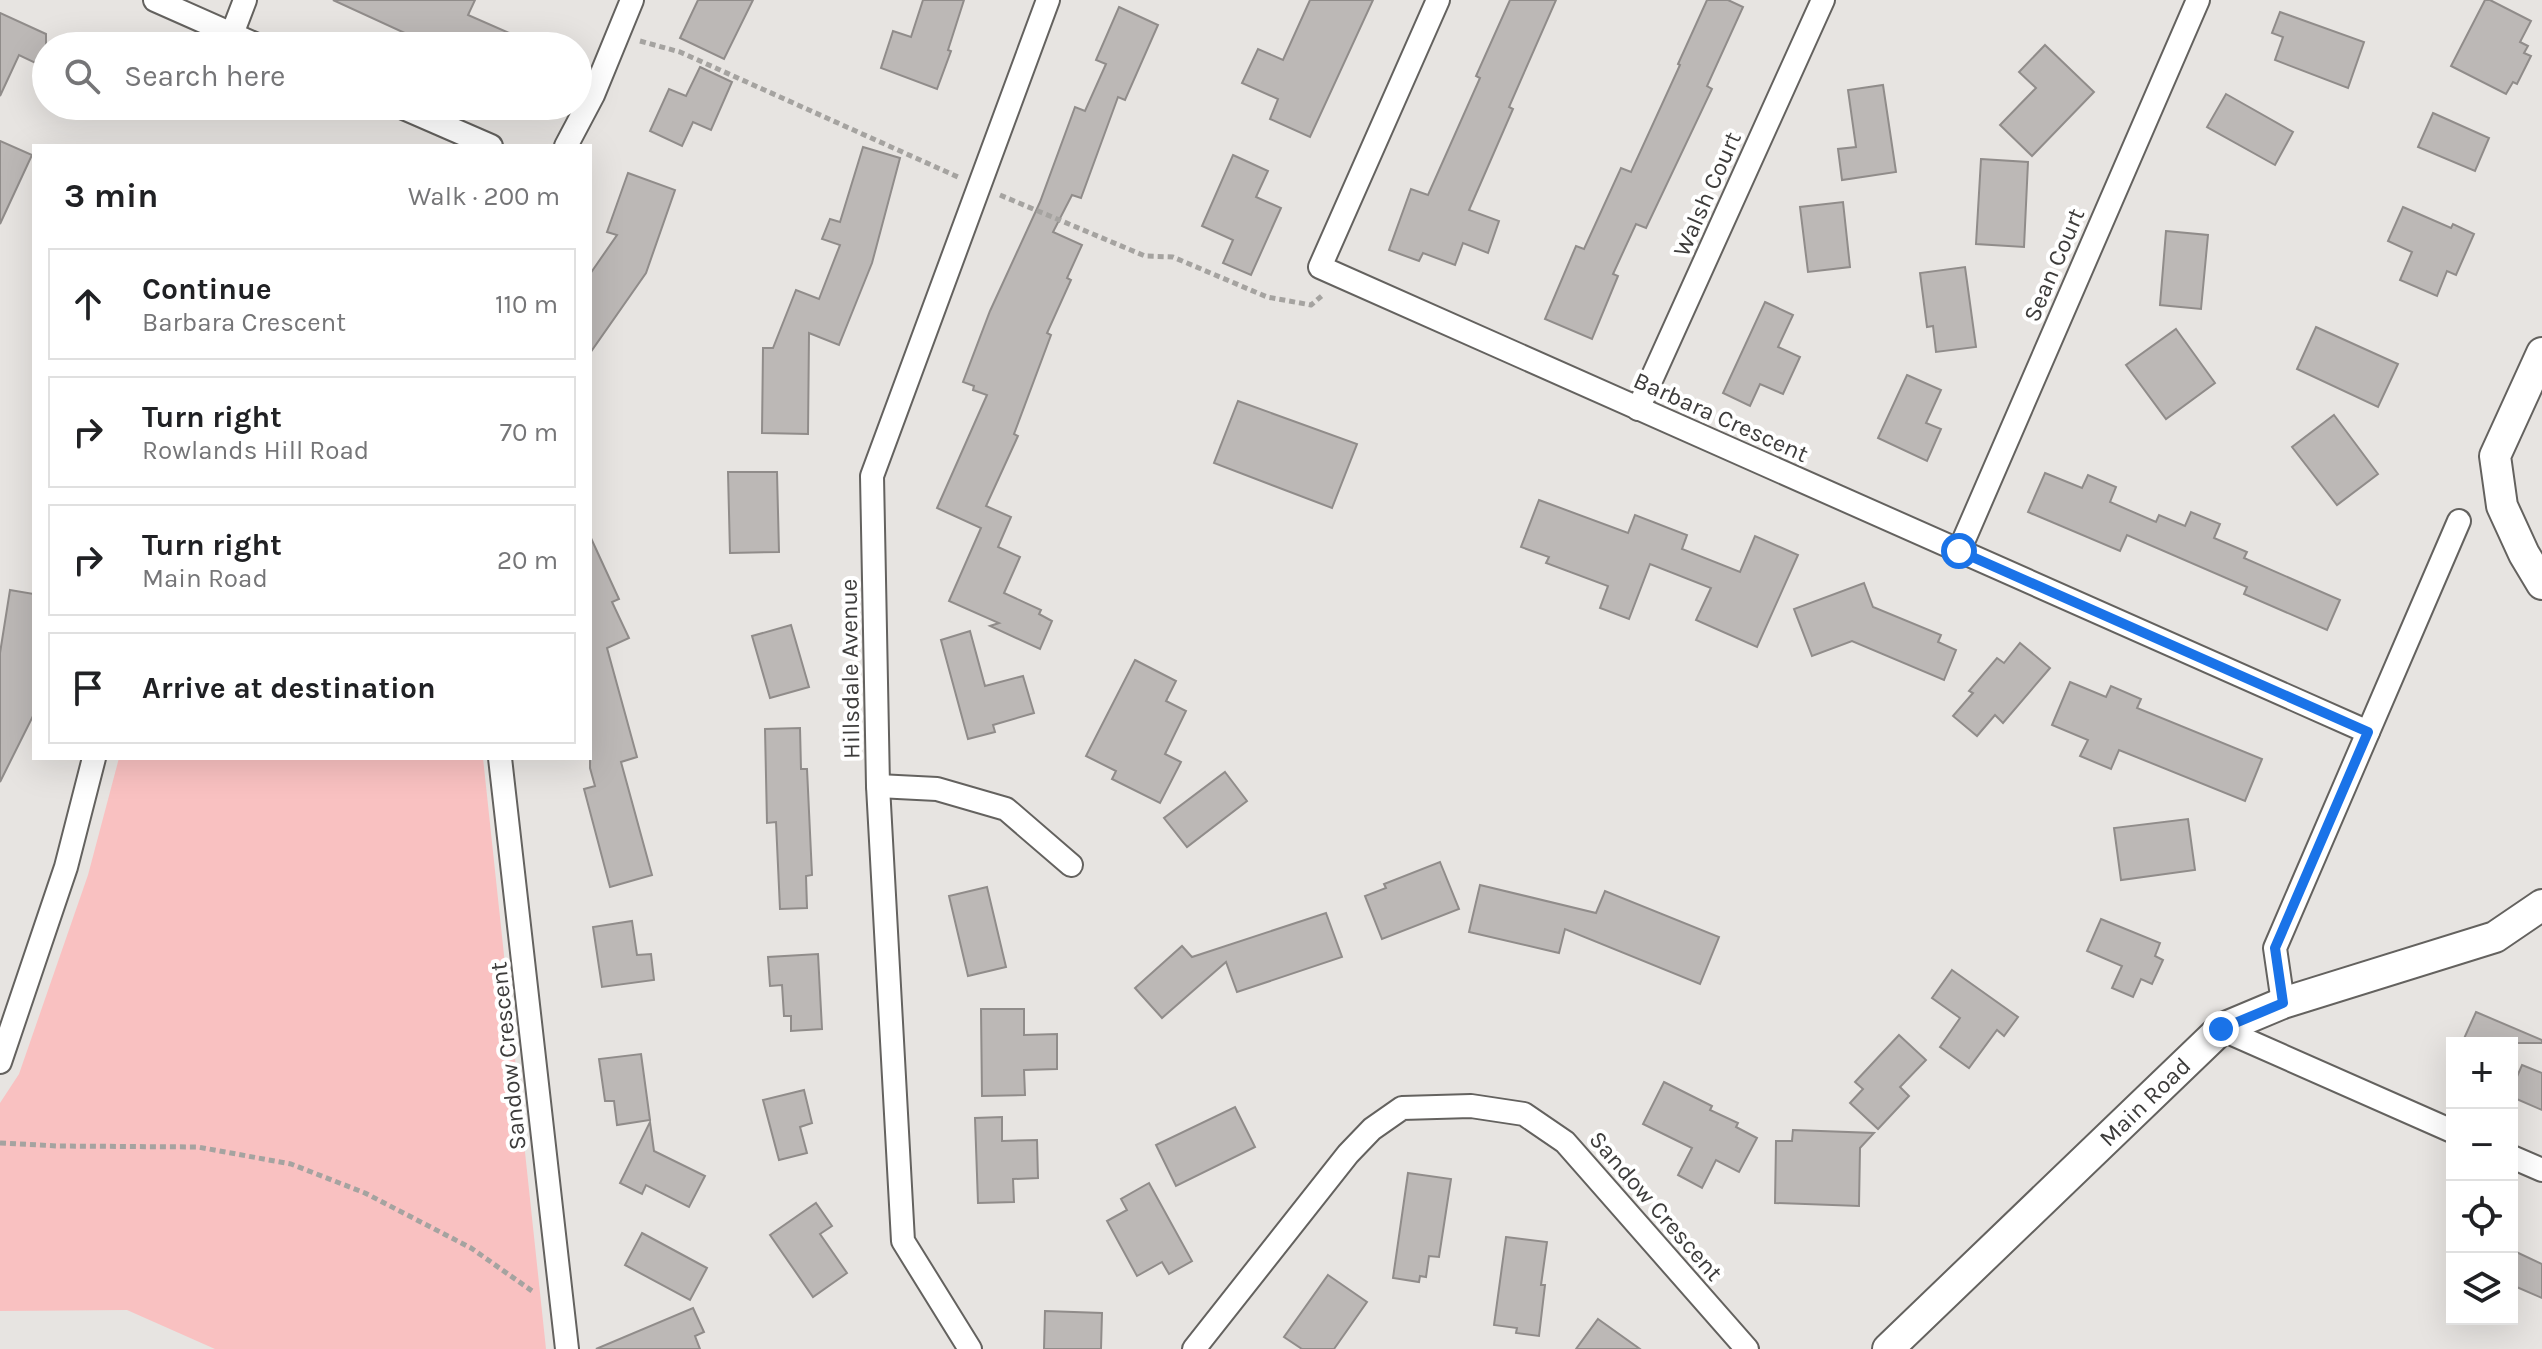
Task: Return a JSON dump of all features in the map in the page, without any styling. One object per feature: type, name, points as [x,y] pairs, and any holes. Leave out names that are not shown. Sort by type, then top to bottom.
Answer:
[{"type":"main road","points":[[2542,353],[2495,456],[2502,506],[2542,584]]},
{"type":"main road","name":"Main Road","points":[[1888,1349],[2221,1029],[2283,1003],[2495,937],[2542,905]]},
{"type":"street","points":[[155,0],[227,32]]},
{"type":"street","points":[[233,32],[245,0]]},
{"type":"street","points":[[592,97],[632,0]]},
{"type":"street","name":"Hillsdale Avenue","points":[[970,1349],[903,1241],[878,786],[872,476],[1048,0]]},
{"type":"street","name":"Barbara Crescent","points":[[1438,0],[1320,267],[2368,732]]},
{"type":"street","name":"Walsh Court","points":[[1638,409],[1823,0]]},
{"type":"street","name":"Sean Court","points":[[1959,551],[2198,0]]},
{"type":"street","points":[[431,120],[486,144]]},
{"type":"street","points":[[567,144],[580,120]]},
{"type":"street","points":[[2283,1003],[2275,948],[2459,521]]},
{"type":"street","points":[[0,1062],[66,867],[93,760]]},
{"type":"street","name":"Sandow Crescent","points":[[500,760],[567,1349]]},
{"type":"street","points":[[878,786],[937,789],[1006,809],[1071,865]]},
{"type":"street","points":[[2221,1029],[2446,1128]]},
{"type":"street","name":"Sandow Crescent","points":[[1194,1349],[1348,1154],[1372,1129],[1402,1108],[1471,1106],[1524,1114],[1565,1142],[1747,1349]]},
{"type":"street","points":[[2518,1160],[2542,1170]]},
{"type":"path","points":[[618,35],[680,52],[979,186],[1145,256],[1173,257],[1267,297],[1311,305],[1344,278]]},
{"type":"path","points":[[0,1143],[198,1147],[291,1164],[365,1193],[471,1248],[563,1311]]},
{"type":"shaded area","points":[[118,760],[483,760],[546,1349],[215,1349],[127,1310],[0,1311],[0,1103],[19,1074],[88,875]]},
{"type":"building","points":[[333,0],[475,0],[468,15],[507,32],[403,32]]},
{"type":"building","points":[[698,0],[753,0],[724,59],[680,38]]},
{"type":"building","points":[[923,0],[964,0],[937,89],[881,68],[893,31],[911,37]]},
{"type":"building","points":[[1310,0],[1373,0],[1310,137],[1270,119],[1278,99],[1242,83],[1258,49],[1283,60]]},
{"type":"building","points":[[1510,0],[1556,0],[1509,107],[1513,109],[1469,210],[1499,221],[1488,253],[1463,243],[1455,265],[1423,253],[1419,261],[1389,250],[1411,189],[1428,195],[1480,78],[1476,76]]},
{"type":"building","points":[[1707,0],[1728,0],[1743,7],[1707,86],[1712,89],[1646,228],[1636,224],[1613,274],[1618,276],[1592,339],[1545,319],[1576,246],[1584,249],[1621,168],[1631,172]]},
{"type":"building","points":[[2485,0],[2531,21],[2520,42],[2528,46],[2524,53],[2531,56],[2517,84],[2513,82],[2506,94],[2451,66]]},
{"type":"building","points":[[1119,7],[1158,25],[1125,100],[1118,97],[1081,198],[1072,195],[1053,232],[1082,245],[1067,278],[1071,280],[1047,333],[1051,335],[1014,434],[1018,436],[986,506],[1011,517],[998,547],[1020,557],[1004,593],[1041,610],[1039,614],[1052,621],[1040,649],[990,626],[999,623],[949,601],[981,528],[937,508],[987,395],[963,382],[990,311],[1040,202],[1075,107],[1085,111],[1106,64],[1096,60]]},
{"type":"building","points":[[2280,12],[2364,42],[2348,88],[2275,60],[2283,37],[2272,33]]},
{"type":"building","points":[[0,13],[42,32],[32,32],[32,61],[19,55],[0,96]]},
{"type":"building","points":[[2045,45],[2094,92],[2032,156],[2000,125],[2036,88],[2019,72]]},
{"type":"building","points":[[700,67],[732,82],[711,130],[693,122],[682,146],[650,131],[669,89],[686,96]]},
{"type":"building","points":[[1883,85],[1896,172],[1842,180],[1838,149],[1856,147],[1848,90]]},
{"type":"building","points":[[2226,94],[2293,132],[2275,165],[2207,127]]},
{"type":"building","points":[[2433,113],[2489,138],[2475,171],[2418,147]]},
{"type":"building","points":[[0,141],[32,155],[0,224]]},
{"type":"building","points":[[863,147],[900,158],[872,263],[839,345],[809,333],[808,434],[762,433],[763,348],[773,348],[796,290],[819,299],[840,245],[822,239],[830,219],[840,222]]},
{"type":"building","points":[[1233,155],[1268,171],[1256,197],[1281,208],[1251,275],[1223,263],[1233,240],[1202,226]]},
{"type":"building","points":[[1981,159],[2028,162],[2024,247],[1976,244]]},
{"type":"building","points":[[628,173],[675,190],[646,273],[592,350],[592,271],[617,235],[607,232]]},
{"type":"building","points":[[1843,202],[1850,267],[1808,272],[1800,207]]},
{"type":"building","points":[[2403,207],[2451,228],[2453,224],[2474,234],[2456,275],[2447,271],[2437,296],[2400,280],[2412,252],[2388,241]]},
{"type":"building","points":[[2166,231],[2208,235],[2201,309],[2160,305]]},
{"type":"building","points":[[1965,267],[1976,347],[1936,352],[1933,326],[1927,327],[1920,273]]},
{"type":"building","points":[[1765,302],[1793,315],[1778,347],[1800,357],[1783,394],[1760,384],[1750,406],[1723,393]]},
{"type":"building","points":[[2316,327],[2398,364],[2378,407],[2297,369]]},
{"type":"building","points":[[2176,329],[2215,383],[2166,419],[2126,365]]},
{"type":"building","points":[[1907,375],[1941,390],[1926,423],[1941,429],[1927,461],[1878,438]]},
{"type":"building","points":[[1238,401],[1357,444],[1332,508],[1214,463]]},
{"type":"building","points":[[2334,415],[2378,474],[2337,505],[2292,447]]},
{"type":"building","points":[[728,472],[777,472],[779,552],[730,553]]},
{"type":"building","points":[[2045,473],[2082,488],[2088,475],[2116,487],[2110,502],[2156,522],[2159,515],[2185,526],[2191,512],[2220,524],[2214,538],[2247,552],[2244,558],[2340,600],[2327,630],[2244,594],[2247,587],[2127,535],[2120,551],[2028,512]]},
{"type":"building","points":[[1539,500],[1628,533],[1635,515],[1687,535],[1682,549],[1740,572],[1755,536],[1798,555],[1757,647],[1696,620],[1711,588],[1650,564],[1629,619],[1600,608],[1608,586],[1546,563],[1549,557],[1521,547]]},
{"type":"building","points":[[592,540],[619,599],[612,602],[629,638],[607,648],[637,757],[621,762],[652,875],[610,887],[584,789],[595,786],[590,768]]},
{"type":"building","points":[[1864,583],[1873,607],[1941,635],[1938,642],[1956,650],[1944,680],[1852,641],[1812,656],[1794,609]]},
{"type":"building","points":[[10,590],[32,594],[32,718],[0,782],[0,653]]},
{"type":"building","points":[[791,625],[809,687],[770,698],[752,636]]},
{"type":"building","points":[[970,631],[985,686],[1023,676],[1034,713],[993,725],[995,732],[968,739],[941,640]]},
{"type":"building","points":[[2020,643],[2050,668],[2003,723],[1995,715],[1977,736],[1953,716],[1997,658],[2004,663]]},
{"type":"building","points":[[1135,660],[1176,681],[1166,701],[1186,711],[1165,754],[1181,762],[1160,803],[1112,779],[1116,771],[1086,756]]},
{"type":"building","points":[[2070,682],[2106,697],[2111,686],[2141,699],[2137,708],[2262,759],[2245,801],[2119,750],[2111,769],[2080,756],[2088,740],[2052,725]]},
{"type":"building","points":[[800,728],[801,769],[807,769],[812,875],[806,876],[807,908],[780,909],[776,822],[767,823],[765,729]]},
{"type":"building","points":[[1225,772],[1247,801],[1187,847],[1164,818]]},
{"type":"building","points":[[2188,819],[2195,870],[2121,880],[2114,828]]},
{"type":"building","points":[[1440,862],[1459,909],[1382,939],[1365,896],[1386,888],[1384,884]]},
{"type":"building","points":[[1480,885],[1596,913],[1605,891],[1719,937],[1700,984],[1565,929],[1559,953],[1469,932]]},
{"type":"building","points":[[987,887],[1006,967],[968,976],[949,896]]},
{"type":"building","points":[[1326,913],[1342,957],[1237,992],[1226,962],[1162,1018],[1135,988],[1182,946],[1192,957]]},
{"type":"building","points":[[2101,919],[2160,943],[2155,956],[2163,960],[2152,984],[2141,979],[2133,997],[2112,988],[2122,966],[2087,951]]},
{"type":"building","points":[[632,921],[637,955],[651,954],[654,980],[602,987],[593,927]]},
{"type":"building","points":[[818,954],[822,1029],[791,1031],[791,1016],[784,1016],[782,985],[770,986],[768,957]]},
{"type":"building","points":[[1952,970],[2018,1017],[2004,1036],[1997,1030],[1969,1068],[1940,1047],[1960,1018],[1932,998]]},
{"type":"building","points":[[981,1009],[1024,1009],[1024,1035],[1057,1034],[1057,1069],[1024,1070],[1025,1095],[982,1096]]},
{"type":"building","points":[[2476,1012],[2542,1040],[2542,1043],[2518,1043],[2518,1037],[2465,1037]]},
{"type":"building","points":[[1899,1035],[1926,1060],[1900,1087],[1909,1096],[1878,1129],[1850,1103],[1863,1089],[1855,1082]]},
{"type":"building","points":[[641,1054],[650,1120],[617,1125],[614,1101],[605,1101],[599,1059]]},
{"type":"building","points":[[2522,1065],[2542,1073],[2542,1110],[2518,1100],[2518,1074]]},
{"type":"building","points":[[1664,1082],[1712,1106],[1710,1110],[1738,1123],[1736,1127],[1757,1138],[1739,1172],[1716,1160],[1702,1188],[1678,1175],[1692,1148],[1643,1124]]},
{"type":"building","points":[[804,1090],[812,1123],[800,1127],[807,1153],[779,1160],[763,1100]]},
{"type":"building","points":[[1235,1107],[1255,1147],[1176,1186],[1156,1145]]},
{"type":"building","points":[[1002,1117],[1002,1141],[1037,1140],[1038,1178],[1013,1179],[1014,1202],[978,1203],[975,1118]]},
{"type":"building","points":[[650,1122],[654,1151],[705,1176],[689,1207],[646,1185],[642,1194],[620,1183]]},
{"type":"building","points":[[1793,1130],[1874,1133],[1860,1148],[1859,1206],[1775,1203],[1776,1141],[1792,1141]]},
{"type":"building","points":[[1408,1173],[1451,1179],[1439,1257],[1429,1256],[1426,1277],[1420,1276],[1419,1282],[1393,1278]]},
{"type":"building","points":[[1149,1183],[1192,1261],[1169,1274],[1162,1262],[1137,1276],[1107,1221],[1127,1210],[1121,1199]]},
{"type":"building","points":[[816,1203],[832,1226],[820,1234],[847,1273],[813,1297],[770,1235]]},
{"type":"building","points":[[642,1233],[707,1268],[690,1300],[625,1265]]},
{"type":"building","points":[[1506,1237],[1547,1242],[1539,1336],[1516,1333],[1517,1328],[1494,1325]]},
{"type":"building","points":[[2518,1253],[2542,1264],[2542,1298],[2518,1288]]},
{"type":"building","points":[[1328,1275],[1367,1302],[1334,1349],[1302,1349],[1284,1337]]},
{"type":"building","points":[[693,1308],[704,1332],[695,1336],[700,1349],[596,1349]]},
{"type":"building","points":[[1045,1311],[1102,1313],[1101,1349],[1044,1349]]},
{"type":"building","points":[[1598,1319],[1640,1349],[1576,1349]]},
{"type":"route","points":[[1959,551],[2368,732],[2275,948],[2283,1003],[2221,1029]]}]
